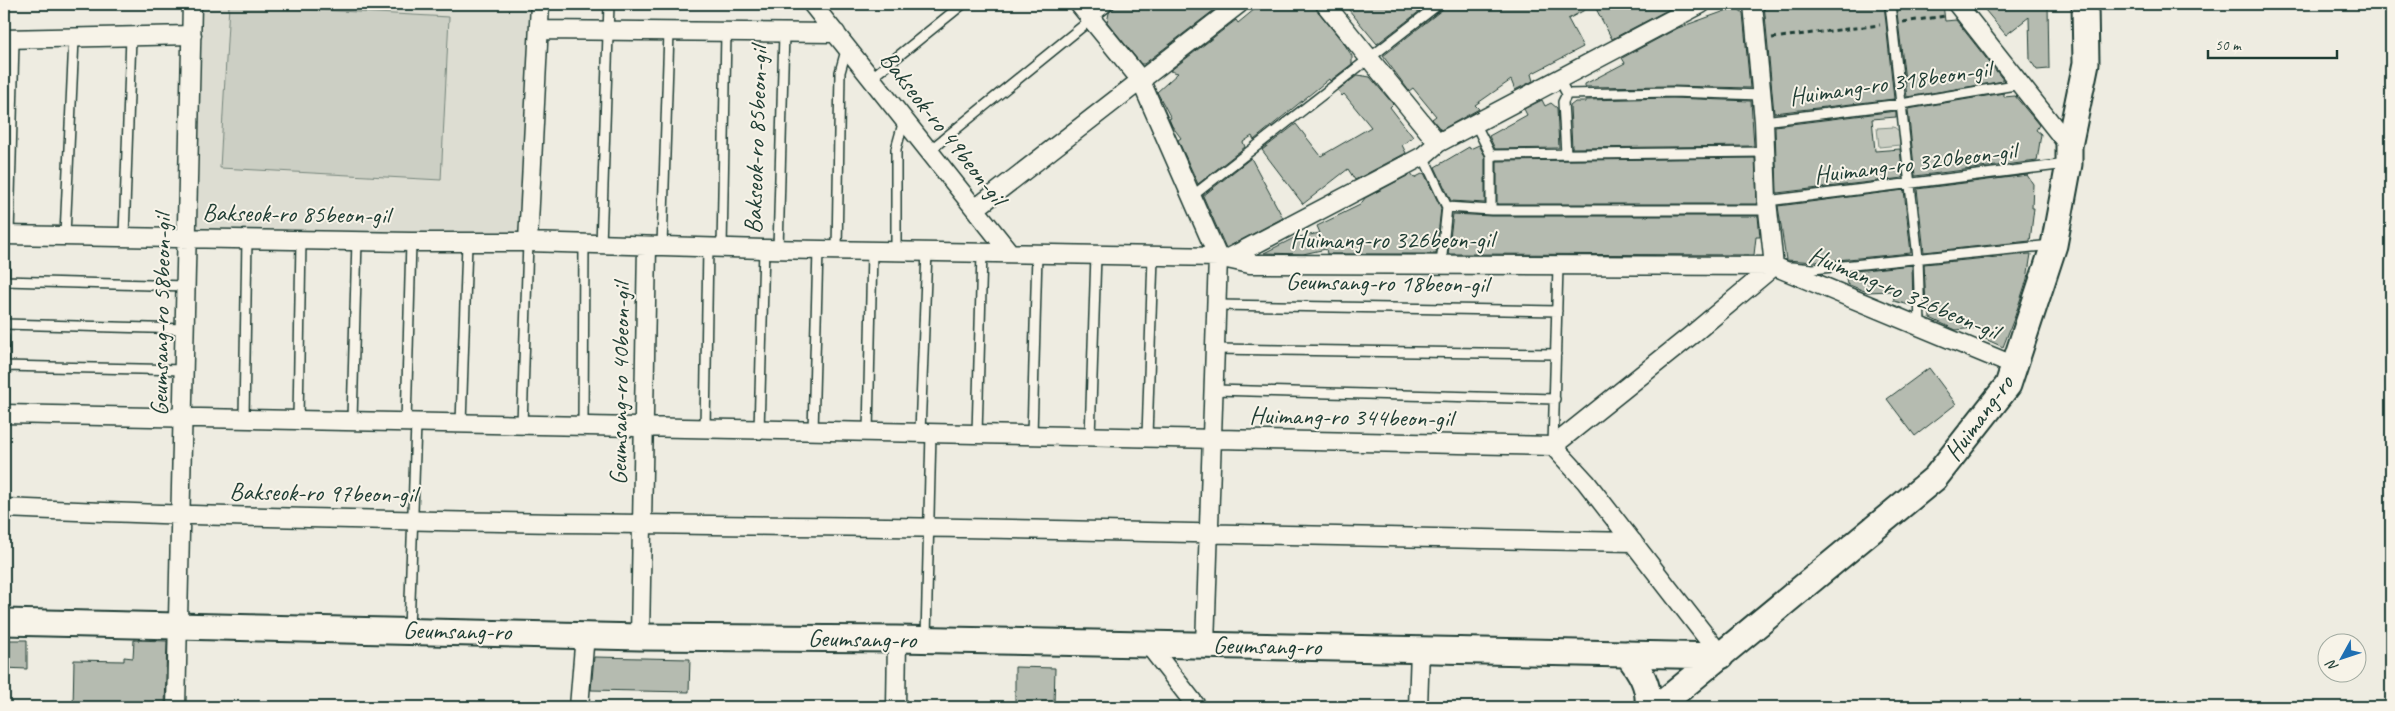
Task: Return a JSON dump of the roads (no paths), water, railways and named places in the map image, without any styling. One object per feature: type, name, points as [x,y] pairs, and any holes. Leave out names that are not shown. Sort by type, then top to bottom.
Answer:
[{"type":"street","name":"Geumsang-ro 58beon-gil","points":[[176,707],[182,516],[192,4]]},
{"type":"street","points":[[528,242],[540,4]]},
{"type":"street","name":"Bakseok-ro 49beon-gil","points":[[812,4],[1010,253]]},
{"type":"street","points":[[1079,4],[1140,79],[1191,197],[1222,258],[1216,305],[1206,645]]},
{"type":"street","points":[[975,209],[1239,4]]},
{"type":"street","points":[[1325,4],[1438,143]]},
{"type":"street","points":[[1222,258],[1423,156],[1438,143],[1475,123],[1563,87],[1701,4]]},
{"type":"street","name":"Huimang-ro 326beon-gil","points":[[1753,4],[1764,121],[1767,206],[1774,266]]},
{"type":"street","name":"Huimang-ro","points":[[1658,707],[1935,478],[2008,385],[2054,245],[2086,63],[2085,4]]},
{"type":"street","points":[[1961,8],[2021,84],[2069,155]]},
{"type":"street","points":[[539,30],[784,33],[842,40]]},
{"type":"street","points":[[9,40],[192,35]]},
{"type":"street","name":"Bakseok-ro 85beon-gil","points":[[6,235],[467,243],[528,242],[715,248],[1010,253]]},
{"type":"street","name":"Geumsang-ro 40beon-gil","points":[[640,636],[643,428],[655,246]]},
{"type":"street","name":"Huimang-ro 326beon-gil","points":[[1010,253],[1222,258],[1250,264],[1774,266],[2015,366]]},
{"type":"street","name":"Huimang-ro 326beon-gil","points":[[1553,446],[1774,266]]},
{"type":"street","name":"Huimang-ro 344beon-gil","points":[[4,414],[352,420],[643,428],[1147,436],[1553,446]]},
{"type":"street","points":[[1553,446],[1586,482],[1721,656]]},
{"type":"street","name":"Bakseok-ro 97beon-gil","points":[[4,508],[182,516],[642,524]]},
{"type":"street","points":[[642,524],[1210,532],[1418,539],[1633,542]]},
{"type":"street","name":"Geumsang-ro","points":[[4,622],[1721,656]]},
{"type":"street","points":[[579,707],[585,634]]},
{"type":"street","points":[[896,707],[897,639]]},
{"type":"street","points":[[1148,644],[1197,707]]},
{"type":"street","points":[[1418,707],[1420,649]]},
{"type":"street","points":[[1627,654],[1641,672],[1647,687],[1648,707]]},
{"type":"lane","points":[[583,426],[592,244],[609,31],[609,4]]},
{"type":"lane","points":[[871,78],[963,4]]},
{"type":"lane","points":[[929,151],[1110,4]]},
{"type":"lane","points":[[1191,197],[1368,57],[1439,4]]},
{"type":"lane","points":[[1890,4],[1918,258],[1920,326]]},
{"type":"lane","points":[[655,246],[669,32]]},
{"type":"lane","name":"Bakseok-ro 85beon-gil","points":[[715,248],[726,32]]},
{"type":"lane","name":"Bakseok-ro 85beon-gil","points":[[771,249],[784,33]]},
{"type":"lane","name":"Geumsang-ro 58beon-gil","points":[[124,236],[131,37]]},
{"type":"lane","points":[[65,235],[74,38]]},
{"type":"lane","points":[[4,315],[9,40]]},
{"type":"lane","points":[[837,250],[842,40]]},
{"type":"lane","name":"Huimang-ro 318beon-gil","points":[[1764,121],[1901,104],[2021,84]]},
{"type":"lane","points":[[1566,154],[1562,102],[1563,87],[1761,95]]},
{"type":"lane","points":[[896,251],[896,149],[904,119]]},
{"type":"lane","points":[[1475,123],[1491,155],[1490,210]]},
{"type":"lane","points":[[1491,155],[1765,150]]},
{"type":"lane","name":"Huimang-ro 320beon-gil","points":[[1447,206],[1490,210],[1767,206],[2069,155]]},
{"type":"lane","points":[[1423,156],[1447,206],[1441,265]]},
{"type":"lane","points":[[244,418],[247,238]]},
{"type":"lane","points":[[298,419],[301,240]]},
{"type":"lane","points":[[352,420],[357,240]]},
{"type":"lane","points":[[409,630],[412,519],[411,242]]},
{"type":"lane","points":[[522,425],[528,242]]},
{"type":"lane","points":[[460,424],[467,243]]},
{"type":"lane","points":[[1774,266],[1813,269],[2054,245]]},
{"type":"lane","points":[[706,428],[715,248]]},
{"type":"lane","points":[[760,430],[771,249]]},
{"type":"lane","points":[[813,430],[818,250]]},
{"type":"lane","points":[[868,432],[872,251]]},
{"type":"lane","points":[[926,640],[928,528],[925,432],[927,251]]},
{"type":"lane","points":[[977,434],[982,253]]},
{"type":"lane","points":[[1032,435],[1037,254]]},
{"type":"lane","points":[[1090,436],[1096,255]]},
{"type":"lane","points":[[1147,436],[1153,256]]},
{"type":"lane","points":[[1553,446],[1558,266]]},
{"type":"lane","points":[[4,282],[187,286]]},
{"type":"lane","name":"Geumsang-ro 18beon-gil","points":[[1216,305],[1557,310]]},
{"type":"lane","points":[[4,324],[186,329]]},
{"type":"lane","points":[[4,337],[4,402]]},
{"type":"lane","points":[[1216,348],[1556,354]]},
{"type":"lane","points":[[4,366],[184,370]]},
{"type":"lane","points":[[1214,390],[1554,399]]}]
